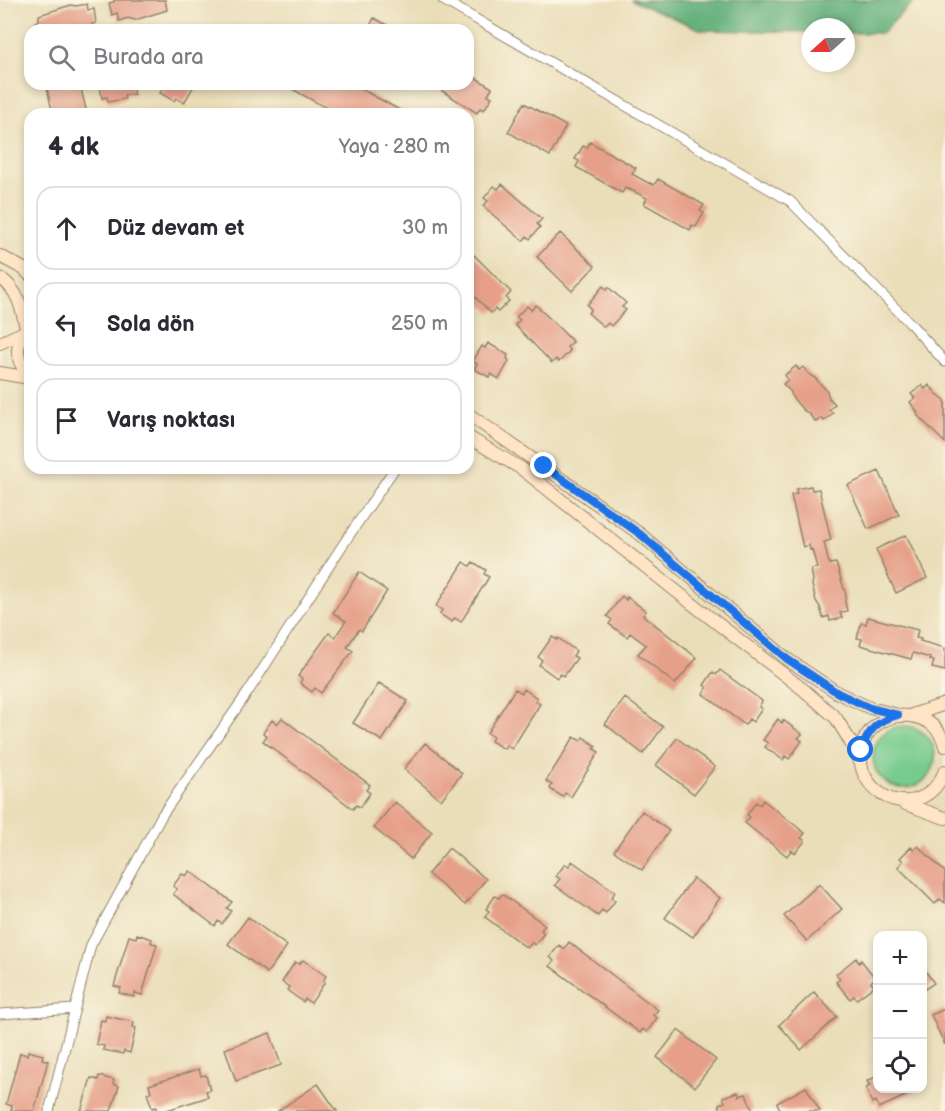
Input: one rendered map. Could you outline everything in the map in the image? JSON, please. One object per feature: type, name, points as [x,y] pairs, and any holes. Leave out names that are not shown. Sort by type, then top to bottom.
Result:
[{"type":"street","points":[[443,0],[790,201],[945,362]]},
{"type":"street","points":[[0,256],[24,269]]},
{"type":"street","points":[[0,278],[7,282],[17,295],[24,320]]},
{"type":"street","points":[[0,343],[24,330]]},
{"type":"street","points":[[24,332],[18,343],[18,354],[24,368]]},
{"type":"street","points":[[0,373],[24,376]]},
{"type":"street","points":[[474,418],[640,534],[787,659],[838,693],[870,708],[898,715],[912,715],[945,704]]},
{"type":"street","points":[[474,441],[522,469],[804,690],[836,718],[850,741],[865,777],[873,788],[885,797],[945,818]]},
{"type":"street","points":[[49,1111],[91,945],[162,815],[248,692],[391,474]]},
{"type":"street","points":[[861,764],[861,750],[874,726],[898,715]]},
{"type":"street","points":[[912,715],[935,728],[945,746]]},
{"type":"street","points":[[899,801],[914,800],[928,794],[939,784],[945,771]]},
{"type":"street","points":[[0,1014],[75,1009]]},
{"type":"green space","points":[[631,0],[915,0],[882,33],[855,33],[855,18],[801,18],[801,32],[702,30]]},
{"type":"green space","points":[[898,726],[910,726],[926,735],[933,745],[935,757],[933,769],[926,779],[910,788],[898,788],[887,783],[878,774],[873,763],[873,751],[878,740],[887,731]]},
{"type":"building","points":[[114,0],[165,0],[167,10],[135,20],[128,18],[119,21],[117,13],[112,15],[109,3]]},
{"type":"building","points":[[87,4],[88,10],[94,9],[96,23],[36,24],[35,22],[39,21],[39,15],[71,5]]},
{"type":"building","points":[[374,18],[385,24],[371,24]]},
{"type":"building","points":[[474,77],[492,88],[488,95],[492,97],[484,110],[480,108],[477,113],[474,108],[469,108],[441,90],[474,90]]},
{"type":"building","points":[[47,90],[81,90],[86,108],[52,108]]},
{"type":"building","points":[[101,90],[133,90],[134,94],[124,95],[125,99],[108,102],[107,97],[102,98]]},
{"type":"building","points":[[161,90],[192,90],[184,103],[176,98],[174,101],[160,93]]},
{"type":"building","points":[[294,90],[363,90],[396,108],[326,108]]},
{"type":"building","points":[[524,103],[566,126],[550,156],[508,132]]},
{"type":"building","points":[[590,142],[636,168],[632,174],[650,184],[654,185],[658,179],[704,205],[700,211],[704,213],[696,227],[692,225],[690,230],[644,204],[647,198],[625,188],[622,193],[576,167],[579,161],[575,159],[583,146],[587,148]]},
{"type":"building","points":[[502,184],[542,219],[537,224],[540,227],[530,239],[527,236],[523,241],[483,206],[488,201],[484,198],[494,186],[498,189]]},
{"type":"building","points":[[560,233],[595,266],[572,291],[537,257]]},
{"type":"building","points":[[474,255],[511,292],[506,298],[509,301],[498,312],[495,309],[491,313],[474,296]]},
{"type":"building","points":[[603,286],[607,290],[608,287],[626,303],[622,307],[626,310],[611,326],[608,323],[604,327],[588,313],[591,309],[587,305]]},
{"type":"building","points":[[536,305],[573,342],[567,347],[570,351],[559,362],[556,359],[552,363],[515,325],[520,320],[516,317],[527,306],[531,310]]},
{"type":"building","points":[[488,343],[508,355],[509,361],[499,379],[491,374],[489,377],[474,369],[477,364],[474,359],[482,346],[485,348]]},
{"type":"building","points":[[796,366],[799,370],[803,367],[815,378],[835,404],[829,410],[833,413],[824,421],[821,418],[816,422],[803,410],[783,384],[788,380],[785,375]]},
{"type":"building","points":[[922,385],[925,389],[929,385],[945,400],[945,443],[918,416],[910,402],[915,398],[911,394]]},
{"type":"building","points":[[879,471],[899,515],[868,529],[848,485]]},
{"type":"building","points":[[811,486],[812,490],[819,489],[831,540],[824,542],[828,560],[830,564],[836,563],[846,595],[847,611],[840,613],[842,618],[830,621],[829,616],[823,618],[816,601],[811,569],[817,568],[812,549],[810,550],[809,545],[803,547],[791,495],[797,494],[796,489]]},
{"type":"building","points":[[906,535],[927,578],[896,593],[876,549]]},
{"type":"building","points":[[464,562],[470,566],[473,562],[486,570],[484,574],[489,577],[461,622],[455,618],[452,622],[440,614],[442,610],[436,606]]},
{"type":"building","points":[[359,572],[387,591],[362,631],[359,629],[347,647],[353,651],[321,693],[315,688],[312,692],[300,683],[302,679],[298,676],[329,633],[335,637],[346,621],[333,613]]},
{"type":"building","points":[[622,596],[626,600],[627,597],[646,611],[643,615],[697,658],[675,684],[638,654],[646,645],[630,633],[627,637],[609,624],[612,620],[607,616]]},
{"type":"building","points":[[868,617],[918,630],[916,638],[921,639],[920,641],[945,648],[945,671],[932,668],[934,661],[929,660],[930,658],[913,653],[911,659],[860,645],[862,639],[857,638],[861,623],[866,624]]},
{"type":"building","points":[[552,637],[557,640],[558,638],[576,651],[573,656],[577,658],[564,676],[560,674],[557,678],[539,665],[542,660],[538,657]]},
{"type":"building","points":[[720,670],[762,701],[759,707],[762,709],[753,722],[749,719],[745,725],[703,694],[707,688],[704,685],[713,672],[716,675]]},
{"type":"building","points":[[379,683],[408,701],[382,741],[353,723]]},
{"type":"building","points":[[515,689],[522,693],[524,689],[537,698],[535,701],[540,704],[512,749],[506,745],[504,749],[491,741],[493,737],[487,733]]},
{"type":"building","points":[[625,698],[663,727],[643,754],[605,724]]},
{"type":"building","points":[[282,718],[370,785],[366,790],[370,793],[360,807],[356,805],[353,809],[263,741],[267,736],[263,733],[272,720],[277,724]]},
{"type":"building","points":[[778,719],[782,723],[783,720],[802,734],[798,738],[802,741],[789,759],[785,756],[783,760],[765,747],[768,743],[763,740]]},
{"type":"building","points":[[574,737],[581,741],[583,737],[596,746],[594,749],[599,752],[571,797],[565,793],[563,797],[550,789],[552,785],[546,781]]},
{"type":"building","points":[[677,738],[715,767],[694,794],[656,765]]},
{"type":"building","points":[[425,743],[462,773],[441,800],[404,769]]},
{"type":"building","points":[[763,800],[805,833],[801,838],[805,841],[795,853],[791,850],[787,856],[745,823],[750,817],[747,815],[756,802],[760,805]]},
{"type":"building","points":[[395,802],[432,832],[411,859],[374,828]]},
{"type":"building","points":[[642,811],[669,831],[642,870],[614,851]]},
{"type":"building","points":[[918,846],[945,872],[945,903],[940,899],[935,904],[898,867],[903,861],[900,858],[911,847],[914,850]]},
{"type":"building","points":[[449,848],[486,879],[465,905],[428,874]]},
{"type":"building","points":[[572,861],[615,892],[611,898],[615,901],[606,913],[602,910],[598,916],[555,885],[560,879],[556,876],[565,864],[569,866]]},
{"type":"building","points":[[190,871],[232,902],[227,908],[231,911],[222,924],[218,921],[215,926],[173,894],[177,889],[173,886],[182,874],[186,876]]},
{"type":"building","points":[[693,878],[720,898],[693,937],[665,918]]},
{"type":"building","points":[[819,884],[842,909],[807,941],[784,916]]},
{"type":"building","points":[[502,894],[545,925],[541,930],[544,933],[535,945],[532,943],[527,948],[485,917],[489,911],[486,909],[495,896],[499,898]]},
{"type":"building","points":[[248,917],[287,946],[267,973],[228,944]]},
{"type":"building","points":[[137,934],[152,939],[151,943],[157,944],[142,995],[135,993],[134,997],[119,993],[121,988],[114,986],[129,936],[136,938]]},
{"type":"building","points":[[569,942],[658,1010],[653,1015],[657,1018],[647,1032],[643,1029],[640,1033],[550,966],[554,961],[550,957],[559,945],[564,949]]},
{"type":"building","points":[[856,958],[859,963],[861,960],[873,975],[871,982],[873,987],[857,999],[854,996],[850,999],[836,982],[840,979],[836,974]]},
{"type":"building","points":[[303,960],[326,976],[323,981],[325,982],[311,1003],[305,999],[303,1002],[287,990],[289,987],[282,982],[295,962],[299,964]]},
{"type":"building","points":[[927,973],[934,983],[927,988]]},
{"type":"building","points":[[814,992],[837,1017],[801,1050],[779,1025]]},
{"type":"building","points":[[945,1009],[945,1045],[931,1015]]},
{"type":"building","points":[[106,1016],[134,1022],[133,1027],[136,1028],[130,1053],[103,1050],[104,1046],[96,1044],[101,1020],[105,1021]]},
{"type":"building","points":[[678,1030],[716,1060],[695,1087],[657,1057]]},
{"type":"building","points":[[270,1033],[281,1065],[236,1081],[225,1049]]},
{"type":"building","points":[[28,1051],[43,1055],[42,1059],[48,1061],[34,1111],[11,1111],[12,1106],[6,1104],[20,1053],[27,1055]]},
{"type":"building","points":[[199,1069],[201,1076],[206,1075],[210,1090],[206,1091],[208,1097],[164,1111],[157,1111],[156,1107],[152,1108],[147,1093],[151,1092],[149,1085]]},
{"type":"building","points":[[99,1076],[114,1080],[113,1084],[119,1086],[111,1111],[81,1111],[91,1078],[98,1080]]},
{"type":"building","points":[[873,1078],[873,1093],[912,1093],[879,1108],[876,1101],[872,1103],[866,1088],[870,1086],[867,1081]]},
{"type":"building","points":[[318,1084],[337,1111],[278,1111]]},
{"type":"building","points":[[806,1087],[820,1111],[781,1111],[777,1103]]},
{"type":"building","points":[[738,1092],[739,1096],[746,1094],[753,1111],[721,1111],[719,1104],[725,1102],[723,1097]]},
{"type":"route","points":[[544,466],[640,534],[787,659],[838,693],[870,708],[898,715],[874,726],[861,750]]}]
